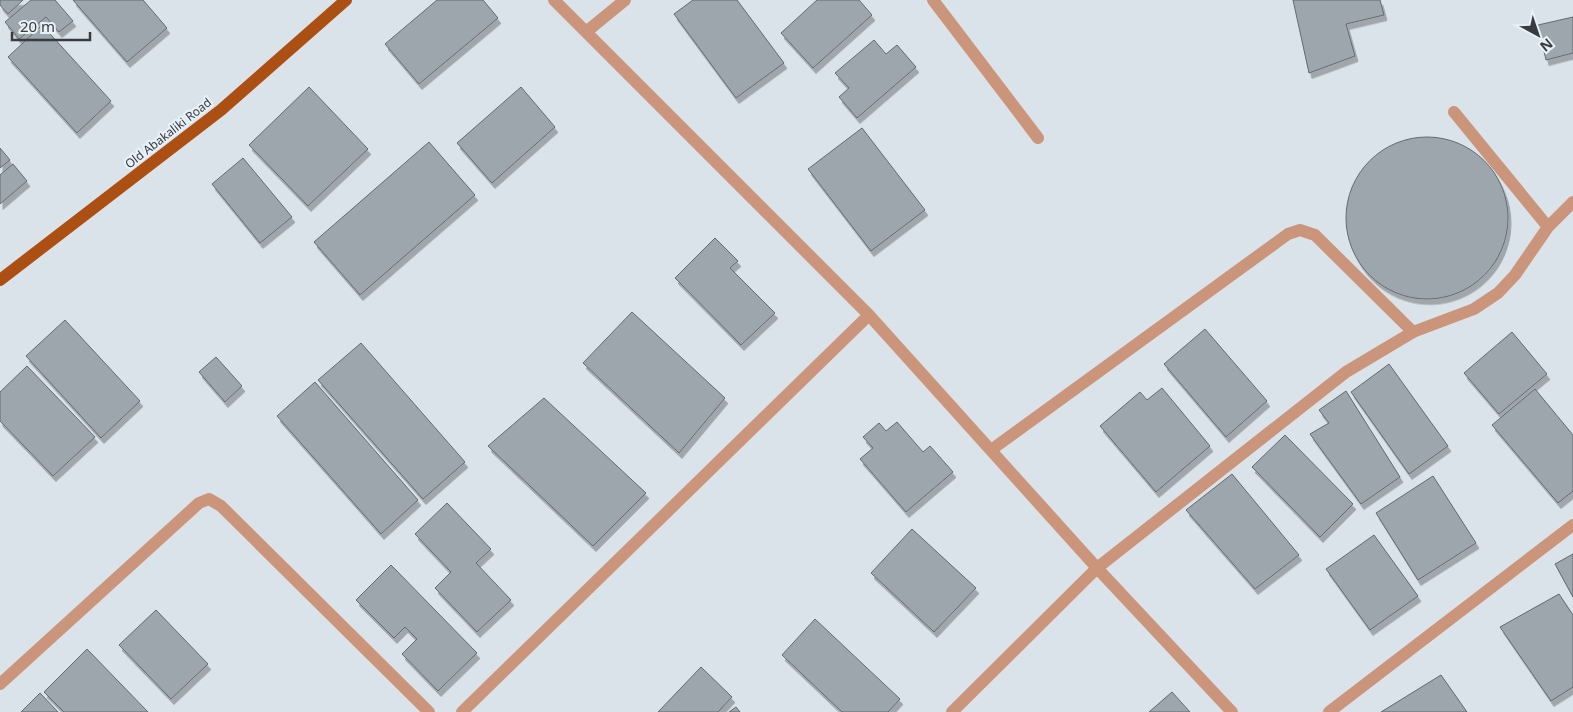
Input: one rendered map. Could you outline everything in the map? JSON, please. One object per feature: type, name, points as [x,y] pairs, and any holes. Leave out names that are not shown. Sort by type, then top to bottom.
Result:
[{"type":"main road","name":"Old Abakaliki Road","points":[[0,280],[220,110],[346,0]]},
{"type":"street","points":[[554,0],[869,315],[1097,568],[1232,712]]},
{"type":"street","points":[[586,32],[625,0]]},
{"type":"street","points":[[933,0],[1038,138]]},
{"type":"street","points":[[1454,112],[1548,227]]},
{"type":"street","points":[[952,712],[1097,568],[1346,372],[1413,332],[1474,309],[1498,294],[1515,275],[1548,227],[1573,202]]},
{"type":"street","points":[[991,450],[1288,234],[1300,230],[1315,235],[1413,332]]},
{"type":"street","points":[[462,712],[869,315]]},
{"type":"street","points":[[0,684],[199,503],[209,499],[221,506],[429,712]]},
{"type":"street","points":[[1329,712],[1573,525]]},
{"type":"building","points":[[0,0],[23,0],[8,14],[0,5]]},
{"type":"building","points":[[31,0],[55,0],[73,21],[59,32],[46,17],[19,39],[5,22]]},
{"type":"building","points":[[73,0],[143,0],[167,28],[127,62]]},
{"type":"building","points":[[437,0],[483,0],[498,18],[419,84],[385,44]]},
{"type":"building","points":[[693,0],[737,0],[784,63],[736,98],[674,14]]},
{"type":"building","points":[[817,0],[859,0],[872,15],[813,68],[781,33]]},
{"type":"building","points":[[1293,0],[1380,0],[1384,15],[1346,24],[1355,56],[1309,73]]},
{"type":"building","points":[[1573,17],[1573,53],[1546,60],[1538,25]]},
{"type":"building","points":[[42,25],[111,101],[77,133],[8,57]]},
{"type":"building","points":[[874,40],[886,54],[897,45],[916,67],[857,118],[839,97],[849,88],[835,73]]},
{"type":"building","points":[[309,87],[368,149],[308,206],[249,145]]},
{"type":"building","points":[[521,87],[555,127],[492,183],[457,143]]},
{"type":"building","points":[[862,128],[925,210],[871,251],[808,169]]},
{"type":"building","points":[[1435,137],[1451,140],[1465,146],[1479,155],[1490,166],[1505,194],[1508,218],[1507,234],[1499,256],[1490,270],[1479,281],[1451,296],[1419,299],[1403,296],[1389,290],[1375,281],[1364,270],[1349,242],[1346,210],[1349,194],[1355,180],[1364,166],[1375,155],[1403,140]]},
{"type":"building","points":[[429,142],[475,195],[360,295],[314,242]]},
{"type":"building","points":[[0,148],[10,160],[0,168]]},
{"type":"building","points":[[243,158],[292,217],[260,243],[212,184]]},
{"type":"building","points":[[13,164],[27,181],[0,204],[0,175]]},
{"type":"building","points":[[715,238],[738,261],[730,268],[775,313],[741,345],[675,278]]},
{"type":"building","points":[[632,312],[725,398],[679,453],[583,363]]},
{"type":"building","points":[[65,320],[140,401],[101,438],[26,356]]},
{"type":"building","points":[[1205,329],[1267,401],[1226,437],[1164,364]]},
{"type":"building","points":[[1512,332],[1547,374],[1499,414],[1464,373]]},
{"type":"building","points":[[361,343],[465,462],[423,499],[318,380]]},
{"type":"building","points":[[216,357],[242,386],[225,402],[199,372]]},
{"type":"building","points":[[1389,364],[1448,446],[1409,474],[1351,392]]},
{"type":"building","points":[[27,366],[95,437],[53,476],[0,421],[0,392]]},
{"type":"building","points":[[315,382],[418,500],[381,534],[277,416]]},
{"type":"building","points":[[1162,388],[1210,446],[1156,492],[1100,426],[1140,392],[1147,400]]},
{"type":"building","points":[[1535,389],[1573,435],[1573,491],[1558,503],[1492,425]]},
{"type":"building","points":[[1346,391],[1400,477],[1361,504],[1310,434],[1329,423],[1319,410]]},
{"type":"building","points":[[544,398],[646,493],[593,546],[488,446]]},
{"type":"building","points":[[897,422],[923,452],[930,446],[953,472],[906,512],[860,459],[873,448],[863,437],[879,423],[886,431]]},
{"type":"building","points":[[1285,435],[1353,504],[1320,537],[1252,467]]},
{"type":"building","points":[[1232,474],[1299,555],[1255,589],[1186,510]]},
{"type":"building","points":[[1433,476],[1476,543],[1418,580],[1376,513]]},
{"type":"building","points":[[447,503],[491,549],[476,563],[511,600],[477,632],[435,588],[451,572],[415,534]]},
{"type":"building","points":[[912,529],[976,588],[934,632],[871,573]]},
{"type":"building","points":[[1374,535],[1418,596],[1370,630],[1326,569]]},
{"type":"building","points":[[1573,554],[1573,597],[1555,564]]},
{"type":"building","points":[[391,565],[477,653],[438,691],[402,654],[417,639],[405,627],[394,638],[356,600]]},
{"type":"building","points":[[1559,594],[1573,615],[1573,687],[1551,701],[1500,627]]},
{"type":"building","points":[[156,610],[208,664],[171,699],[119,645]]},
{"type":"building","points":[[815,619],[900,699],[888,712],[842,712],[782,655]]},
{"type":"building","points":[[87,649],[148,712],[64,712],[44,692]]},
{"type":"building","points":[[701,667],[732,697],[718,712],[658,712]]},
{"type":"building","points":[[1441,675],[1467,712],[1381,712]]},
{"type":"building","points":[[1172,692],[1190,712],[1149,712]]},
{"type":"building","points":[[40,693],[58,712],[21,712]]},
{"type":"building","points":[[736,707],[740,712],[729,712]]}]
